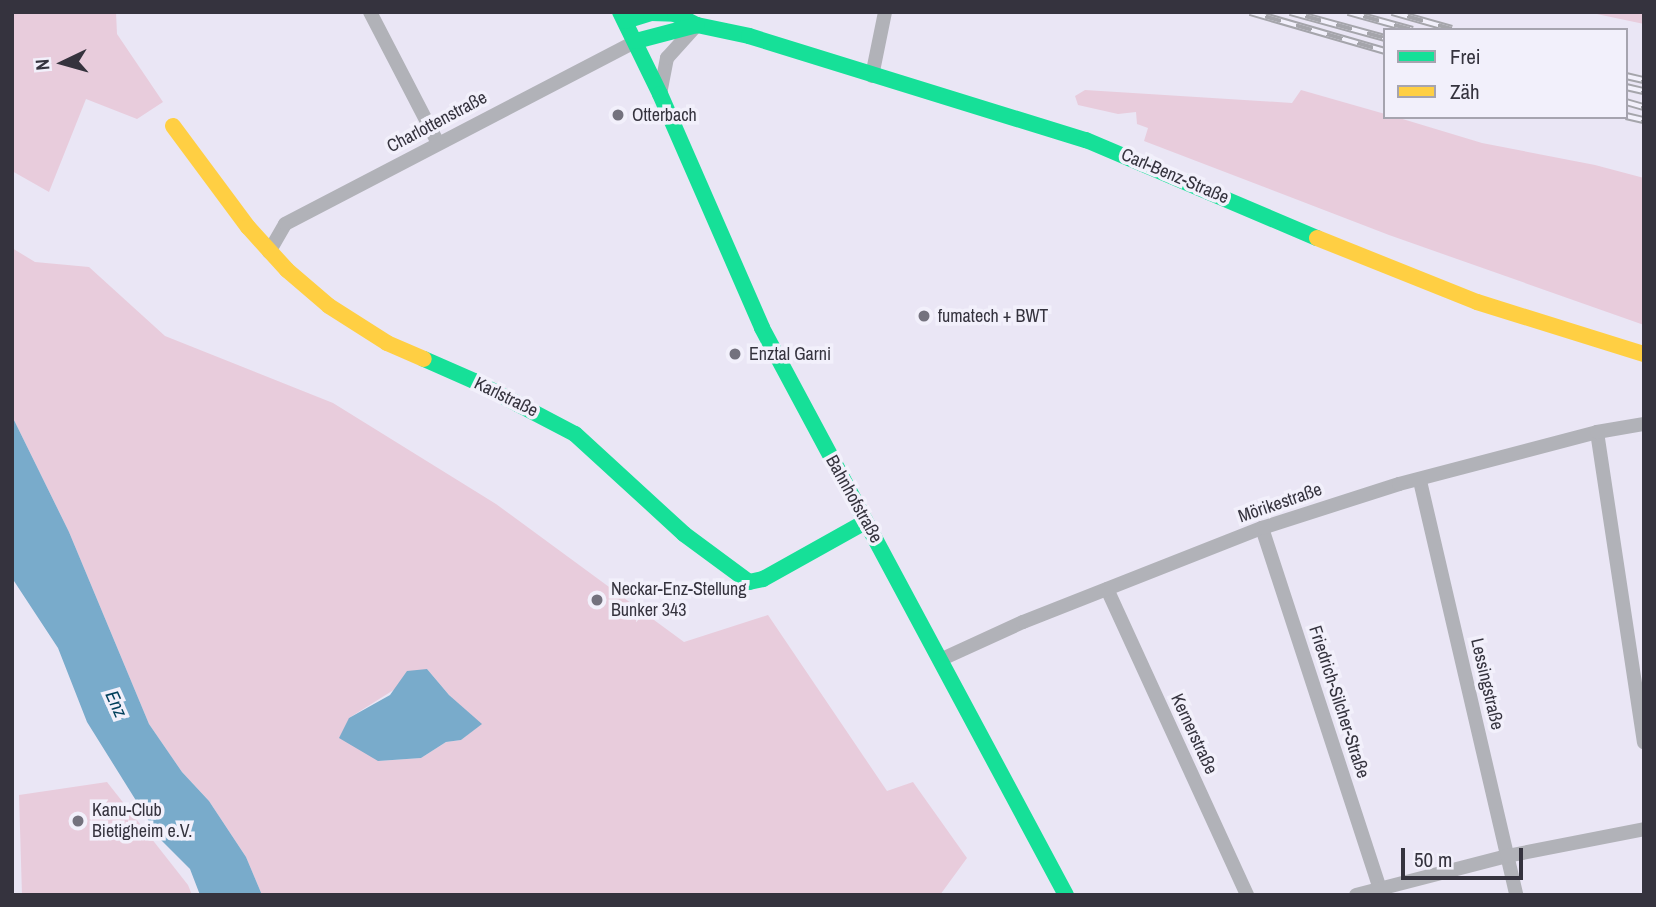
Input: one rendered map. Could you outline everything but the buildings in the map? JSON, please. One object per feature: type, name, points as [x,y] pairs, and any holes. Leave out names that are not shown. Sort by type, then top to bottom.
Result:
[{"type":"street","points":[[370,12],[438,143]]},
{"type":"street","points":[[872,76],[885,12]]},
{"type":"street","name":"Carl-Benz-Straße","points":[[622,17],[675,13],[697,25],[749,36],[1114,150],[1391,270],[1562,330],[1644,354]]},
{"type":"street","name":"Bahnhofstraße","points":[[622,17],[660,94],[698,187],[762,327],[1066,895]]},
{"type":"street","points":[[660,94],[667,58],[697,25]]},
{"type":"street","name":"Carl-Benz-Straße","points":[[636,41],[697,25]]},
{"type":"street","name":"Charlottenstraße","points":[[270,252],[285,224],[636,41]]},
{"type":"street","name":"Karlstraße","points":[[173,126],[270,252],[306,287],[361,328],[553,420],[575,434],[597,451],[684,534],[749,582],[763,579],[865,522]]},
{"type":"street","name":"Mörikestraße","points":[[942,659],[1023,622],[1262,528],[1359,496],[1597,432],[1644,424]]},
{"type":"street","points":[[1597,432],[1644,742]]},
{"type":"street","name":"Lessingstraße","points":[[1420,481],[1516,895]]},
{"type":"street","name":"Friedrich-Silcher-Straße","points":[[1262,528],[1380,888]]},
{"type":"street","name":"Kernerstraße","points":[[1107,589],[1247,895]]},
{"type":"street","points":[[1356,895],[1507,856],[1644,829]]},
{"type":"shaded area","points":[[12,12],[116,12],[117,34],[163,102],[137,119],[86,99],[49,192],[12,171]]},
{"type":"shaded area","points":[[1588,12],[1644,12],[1644,24],[1606,16]]},
{"type":"shaded area","points":[[1085,90],[1292,103],[1301,90],[1383,113],[1383,119],[1403,119],[1482,143],[1595,165],[1644,178],[1644,325],[1389,235],[1144,141],[1148,128],[1137,124],[1136,112],[1118,114],[1078,105],[1075,96]]},
{"type":"shaded area","points":[[12,248],[35,262],[89,267],[165,336],[333,403],[496,504],[684,642],[768,615],[887,791],[913,782],[967,858],[940,895],[262,895],[246,857],[209,801],[182,772],[149,724],[69,532],[12,416]],"holes":[[[427,669],[449,695],[481,724],[461,740],[446,742],[421,758],[378,761],[349,718]]]},
{"type":"shaded area","name":"Kanu-Club Bietigheim e.V.","points":[[107,782],[188,885],[192,895],[22,895],[19,795]]},
{"type":"water","name":"Enz","points":[[12,416],[69,532],[149,724],[182,772],[209,801],[246,857],[262,895],[200,895],[190,869],[160,839],[87,722],[58,648],[12,578]]},
{"type":"water","points":[[427,669],[449,695],[482,724],[461,740],[446,742],[421,758],[378,761],[339,738],[349,718],[390,695],[407,671]]},
{"type":"railway","points":[[1250,12],[1383,50]]},
{"type":"railway","points":[[1290,12],[1383,37]]},
{"type":"railway","points":[[1348,12],[1406,28]]},
{"type":"railway","points":[[1392,12],[1448,28]]},
{"type":"railway","points":[[1628,76],[1644,80]]},
{"type":"railway","points":[[1628,87],[1644,91]]},
{"type":"railway","points":[[1628,103],[1644,107]]},
{"type":"railway","points":[[1628,116],[1644,120]]},
{"type":"traffic: fast","points":[[620,12],[660,94],[762,328],[1066,895]]},
{"type":"traffic: fast","points":[[625,21],[651,13],[675,14],[697,25],[749,36],[1086,140],[1317,238]]},
{"type":"traffic: fast","points":[[636,41],[697,25]]},
{"type":"traffic: fast","points":[[424,359],[474,381],[575,434],[684,534],[749,582],[763,579],[865,522]]},
{"type":"traffic: slow","points":[[173,126],[248,227],[287,270],[329,306],[387,343],[424,359]]},
{"type":"traffic: slow","points":[[1317,238],[1477,302],[1644,354]]},
{"type":"place","name":"Otterbach","points":[[618,115]]},
{"type":"place","name":"fumatech + BWT","points":[[924,316]]},
{"type":"place","name":"Enztal Garni","points":[[735,354]]},
{"type":"place","name":"Neckar-Enz-Stellung Bunker 343","points":[[597,600]]},
{"type":"place","name":"Kanu-Club Bietigheim e.V.","points":[[78,821]]}]
